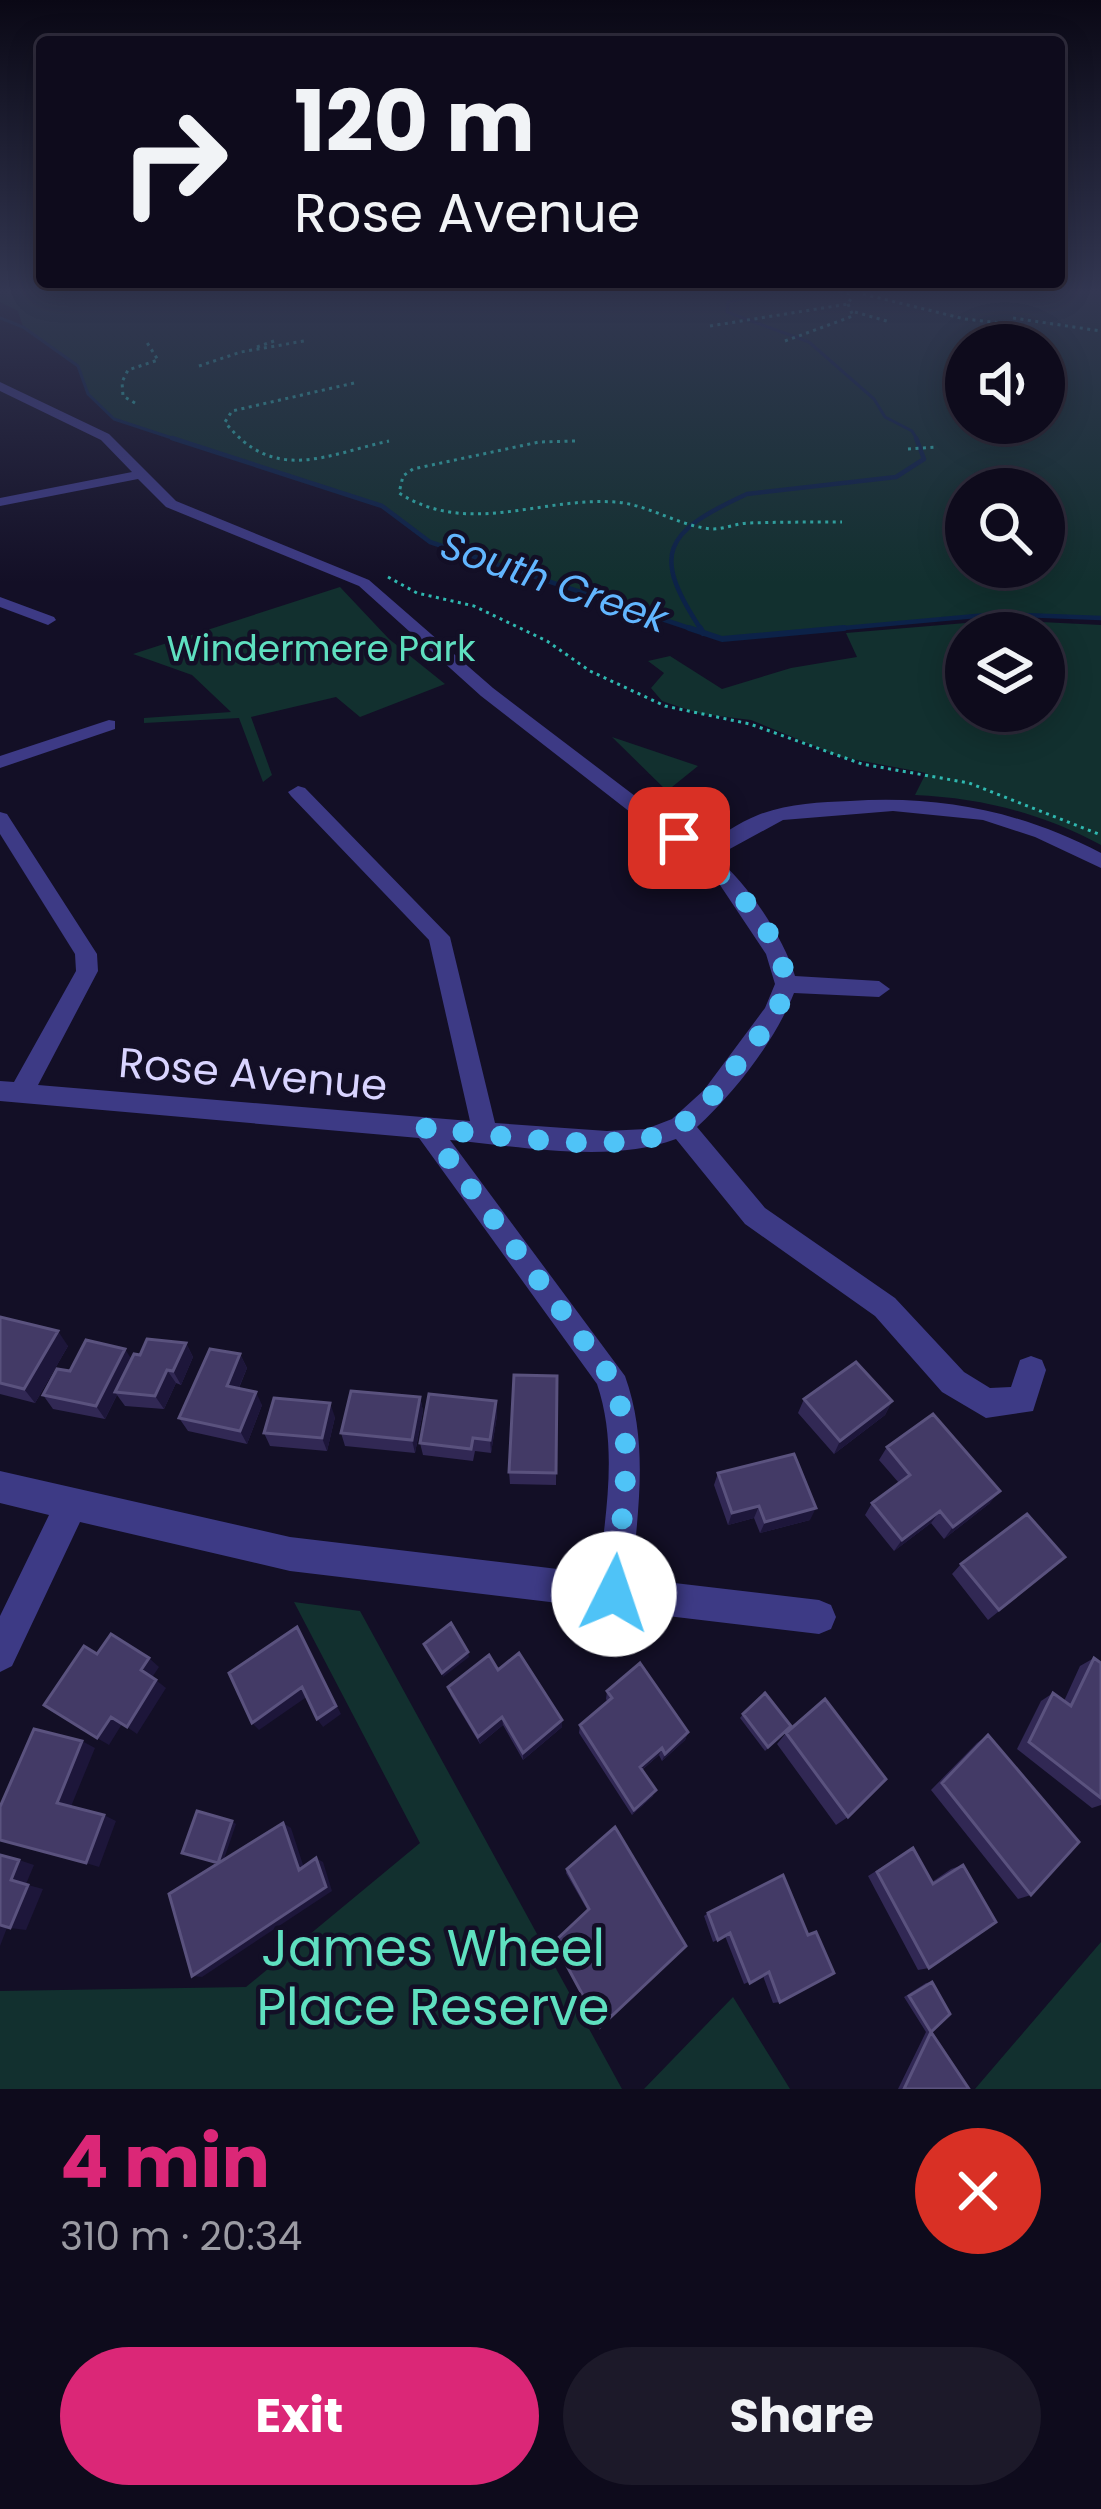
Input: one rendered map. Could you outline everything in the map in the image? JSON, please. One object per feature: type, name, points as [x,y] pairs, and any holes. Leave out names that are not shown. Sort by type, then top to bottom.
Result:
[{"type":"street","points":[[3,387],[105,437],[181,509],[364,583],[488,692],[701,857],[751,909],[777,953],[786,983],[775,1011],[713,1097],[681,1126],[755,1216],[885,1306],[953,1382],[986,1403],[1022,1401],[1031,1370]]},
{"type":"street","points":[[0,502],[141,474]]},
{"type":"street","points":[[0,602],[47,620]]},
{"type":"street","points":[[0,762],[109,724]]},
{"type":"street","points":[[298,792],[439,937],[485,1133]]},
{"type":"street","points":[[701,857],[766,820],[816,808],[940,803],[1046,830],[1101,861]]},
{"type":"street","points":[[0,818],[86,954],[87,971],[10,1092]]},
{"type":"street","points":[[786,983],[879,989]]},
{"type":"street","name":"Rose Avenue","points":[[10,1092],[607,1142],[647,1139],[681,1126]]},
{"type":"street","points":[[426,1128],[610,1376],[623,1405],[614,1594]]},
{"type":"street","points":[[0,1487],[290,1554],[819,1617]]},
{"type":"street","points":[[0,1654],[72,1503]]},
{"type":"path","points":[[122,387],[123,396],[135,403]]},
{"type":"path","points":[[334,387],[232,411],[225,422],[242,440],[289,459],[331,459],[388,441]]},
{"type":"path","points":[[575,441],[539,442],[413,469],[403,476],[399,494],[424,509],[464,516],[501,516],[542,504],[618,502],[714,529],[759,522],[842,522]]},
{"type":"path","points":[[908,449],[936,447]]},
{"type":"path","points":[[376,570],[417,593],[492,615],[548,641],[590,671],[664,706],[750,724],[862,764],[969,783],[1101,835]]},
{"type":"green space","points":[[86,387],[945,387],[945,444],[1065,444],[1065,387],[1101,387],[1101,618],[1065,617],[1065,612],[945,612],[945,619],[722,639],[430,542],[381,506],[114,419]]},
{"type":"green space","name":"Windermere Park","points":[[340,587],[389,639],[445,684],[360,717],[336,697],[251,717],[272,775],[263,782],[239,718],[144,723],[144,718],[231,712],[192,675],[133,654]]},
{"type":"green space","points":[[1065,623],[1101,625],[1101,845],[1011,809],[915,795],[926,773],[841,757],[751,720],[701,714],[662,701],[651,688],[664,673],[648,661],[670,656],[722,689],[791,668],[857,657],[846,633],[945,625],[945,732],[1065,732]]},
{"type":"green space","points":[[612,737],[698,766],[667,791]]},
{"type":"green space","name":"James Wheel Place Reserve","points":[[294,1602],[360,1611],[622,2089],[0,2089],[0,1991],[246,1987],[420,1843]]},
{"type":"green space","points":[[1101,1942],[1101,2089],[975,2089]]},
{"type":"green space","name":"James Wheel Place Reserve","points":[[733,1997],[790,2089],[644,2089]]},
{"type":"building","points":[[0,1317],[58,1331],[24,1389],[0,1383]]},
{"type":"building","points":[[147,1339],[186,1343],[155,1396],[115,1392],[134,1354],[140,1355]]},
{"type":"building","points":[[86,1340],[125,1349],[96,1406],[43,1395],[57,1369],[70,1371]]},
{"type":"building","points":[[210,1349],[240,1354],[227,1386],[256,1392],[240,1431],[179,1418]]},
{"type":"building","points":[[856,1362],[892,1401],[840,1441],[804,1399]]},
{"type":"building","points":[[514,1375],[557,1376],[556,1473],[509,1472]]},
{"type":"building","points":[[351,1391],[420,1397],[412,1440],[341,1433]]},
{"type":"building","points":[[429,1394],[496,1401],[490,1440],[473,1438],[471,1449],[420,1443]]},
{"type":"building","points":[[274,1398],[330,1403],[322,1438],[264,1433]]},
{"type":"building","points":[[933,1414],[1000,1491],[953,1527],[940,1511],[902,1540],[872,1503],[910,1475],[887,1447]]},
{"type":"building","points":[[794,1454],[816,1508],[765,1522],[759,1506],[732,1513],[718,1473]]},
{"type":"building","points":[[1027,1514],[1065,1557],[999,1610],[961,1564]]},
{"type":"building","points":[[451,1623],[468,1652],[442,1673],[424,1644]]},
{"type":"building","points":[[297,1627],[336,1706],[317,1719],[302,1687],[252,1723],[229,1673]]},
{"type":"building","points":[[111,1634],[149,1658],[141,1670],[156,1680],[127,1727],[111,1717],[97,1738],[44,1705],[84,1646],[97,1654]]},
{"type":"building","points":[[519,1653],[562,1720],[523,1753],[502,1717],[478,1737],[448,1687],[489,1655],[498,1670]]},
{"type":"building","points":[[1094,1658],[1101,1663],[1101,1798],[1029,1742],[1053,1693],[1071,1706]]},
{"type":"building","points":[[640,1663],[688,1732],[665,1754],[662,1748],[640,1767],[656,1790],[634,1810],[580,1725],[612,1698],[607,1691]]},
{"type":"building","points":[[765,1693],[791,1726],[768,1747],[743,1714]]},
{"type":"building","points":[[825,1699],[886,1779],[848,1817],[786,1733]]},
{"type":"building","points":[[34,1729],[82,1741],[57,1803],[104,1815],[86,1863],[0,1840],[0,1807]]},
{"type":"building","points":[[988,1735],[1079,1842],[1031,1895],[942,1783]]},
{"type":"building","points":[[197,1811],[232,1821],[218,1863],[182,1853]]},
{"type":"building","points":[[283,1823],[299,1870],[316,1858],[326,1887],[192,1976],[169,1894]]},
{"type":"building","points":[[615,1827],[686,1946],[600,2027],[554,1942],[589,1909],[567,1869]]},
{"type":"building","points":[[913,1848],[933,1884],[963,1865],[996,1922],[929,1968],[877,1872]]},
{"type":"building","points":[[0,1855],[19,1860],[11,1880],[28,1885],[10,1928],[0,1925]]},
{"type":"building","points":[[783,1875],[808,1935],[816,1932],[834,1973],[780,2002],[769,1972],[750,1983],[730,1933],[718,1940],[708,1913]]},
{"type":"building","points":[[932,1982],[950,2014],[931,2032],[909,1996]]},
{"type":"building","points":[[931,2032],[969,2089],[904,2089]]},
{"type":"waterway","name":"South Creek","points":[[86,387],[114,419],[181,441]]},
{"type":"waterway","points":[[861,387],[885,417],[912,431],[918,441]]},
{"type":"waterway","name":"South Creek","points":[[172,438],[382,506],[430,542],[698,631]]},
{"type":"waterway","points":[[702,631],[686,605],[671,564],[682,534],[747,494],[896,477],[924,459],[916,438]]},
{"type":"waterway","name":"South Creek","points":[[844,628],[998,614],[1101,618]]},
{"type":"waterway","name":"South Creek","points":[[689,628],[698,631]]},
{"type":"waterway","name":"South Creek","points":[[700,628],[703,633]]},
{"type":"waterway","name":"South Creek","points":[[703,633],[722,639],[844,628]]},
{"type":"waterway","name":"South Creek","points":[[811,631],[844,628]]},
{"type":"waterway","name":"South Creek","points":[[698,631],[703,633]]},
{"type":"route","points":[[614,1594],[623,1405],[610,1376],[426,1128],[607,1142],[647,1139],[681,1126],[713,1097],[775,1011],[786,983],[777,953],[751,909],[723,874],[679,838]]}]
